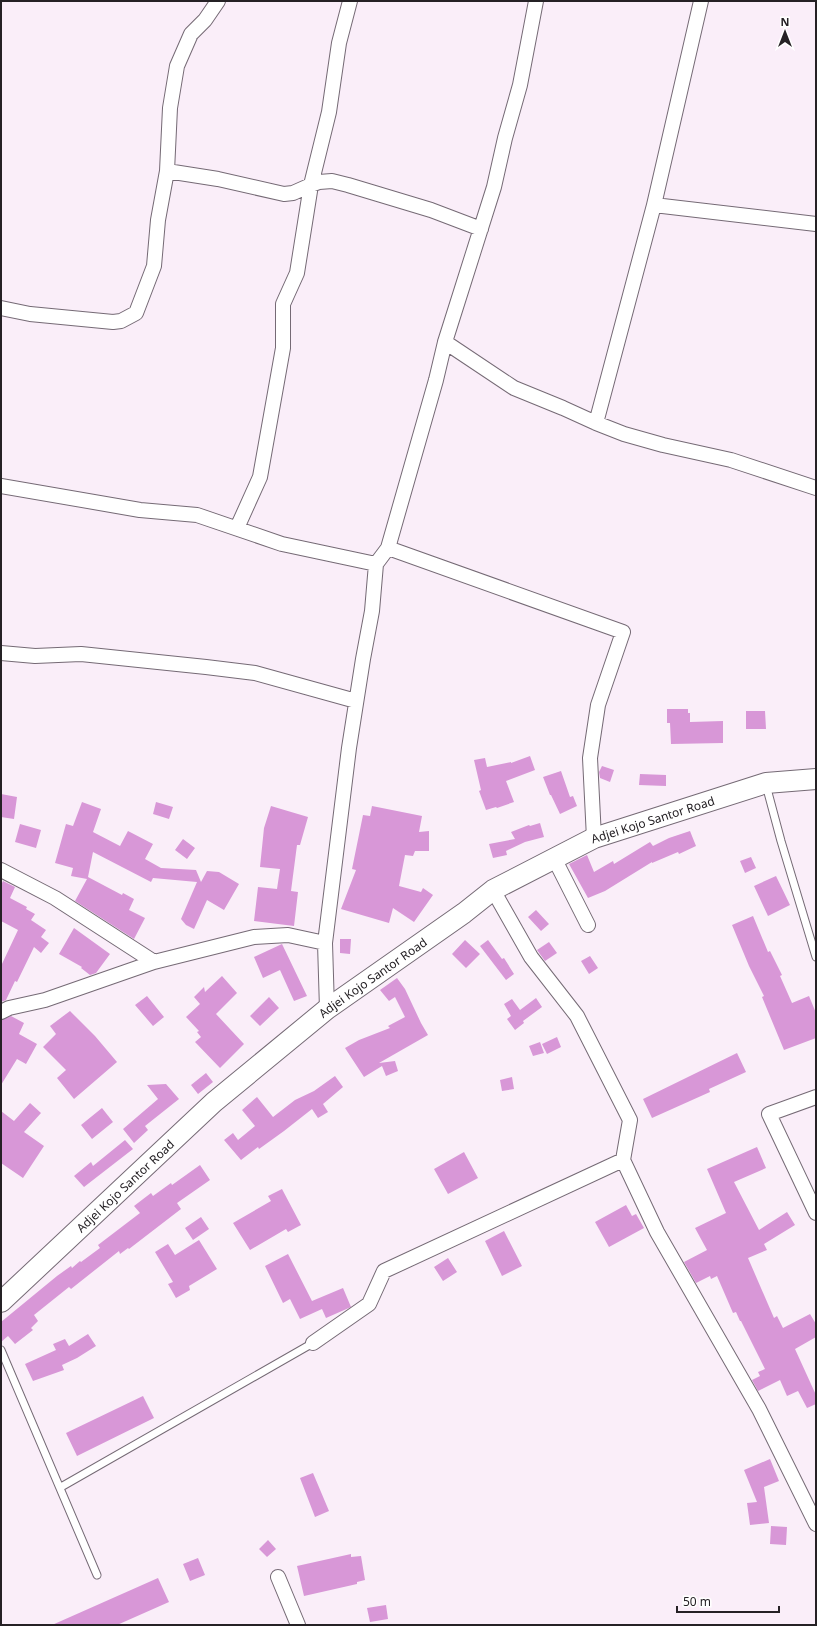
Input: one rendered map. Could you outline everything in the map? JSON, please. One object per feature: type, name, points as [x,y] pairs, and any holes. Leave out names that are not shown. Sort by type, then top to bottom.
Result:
[{"type":"street","points":[[1,308],[30,314],[113,322],[121,321],[136,313],[154,266],[158,220],[167,171],[170,108],[177,66],[191,34],[205,20],[218,1]]},
{"type":"street","points":[[237,528],[260,477],[283,348],[283,304],[297,273],[311,185],[329,112],[339,43],[350,1]]},
{"type":"street","points":[[327,1009],[325,943],[356,700],[372,611],[376,564],[388,548],[436,380],[445,342],[494,187],[504,138],[520,85],[536,1]]},
{"type":"street","points":[[596,423],[654,205],[701,1]]},
{"type":"street","points":[[167,171],[218,179],[284,194],[292,193],[319,182],[332,181],[431,210],[481,229]]},
{"type":"street","points":[[654,205],[816,224]]},
{"type":"street","points":[[445,342],[514,388],[596,423],[624,434],[663,446],[731,460],[816,488]]},
{"type":"street","points":[[1,486],[140,510],[197,515],[282,544],[376,564]]},
{"type":"street","points":[[388,548],[623,632],[598,705],[590,758],[594,838]]},
{"type":"street","points":[[1,653],[35,656],[80,654],[241,671],[303,685],[356,700]]},
{"type":"street","name":"Adjei Kojo Santor Road","points":[[1,1302],[214,1102],[327,1009],[464,913],[493,890],[594,838],[766,783],[816,779]]},
{"type":"street","points":[[554,858],[588,925]]},
{"type":"street","points":[[1,870],[55,898],[154,962]]},
{"type":"street","points":[[493,890],[531,957],[577,1016],[630,1120],[623,1160],[657,1232],[759,1408],[816,1524]]},
{"type":"street","points":[[1,1012],[9,1008],[45,1000],[154,962],[254,937],[288,935],[325,943]]},
{"type":"street","points":[[816,1097],[769,1114],[816,1213]]},
{"type":"street","points":[[313,1343],[369,1304],[384,1271],[623,1160]]},
{"type":"street","points":[[278,1577],[298,1625]]},
{"type":"lane","points":[[766,783],[781,841],[816,956]]},
{"type":"lane","points":[[61,1487],[313,1343]]},
{"type":"lane","points":[[1,1350],[61,1487],[97,1575]]},
{"type":"building","points":[[667,709],[688,709],[688,713],[690,713],[690,722],[723,721],[723,743],[671,744],[670,723],[667,723]]},
{"type":"building","points":[[746,711],[765,711],[766,729],[746,729]]},
{"type":"building","points":[[530,756],[535,770],[506,781],[514,802],[486,810],[479,791],[481,790],[474,760],[485,758],[487,767],[511,763]]},
{"type":"building","points":[[602,766],[614,770],[610,782],[600,778],[599,772]]},
{"type":"building","points":[[561,771],[570,797],[573,796],[577,806],[560,814],[543,777]]},
{"type":"building","points":[[640,774],[666,775],[666,786],[639,785]]},
{"type":"building","points":[[1,794],[17,797],[14,819],[1,817]]},
{"type":"building","points":[[82,802],[101,809],[93,832],[120,846],[128,831],[153,844],[145,859],[161,868],[196,870],[201,882],[207,871],[219,872],[239,884],[224,910],[207,900],[194,929],[186,925],[181,919],[197,882],[153,878],[151,882],[93,852],[88,877],[122,895],[123,893],[134,899],[129,910],[145,918],[134,939],[75,901],[87,879],[71,876],[73,868],[55,863],[66,824],[73,826]]},
{"type":"building","points":[[156,802],[173,807],[169,819],[153,814]]},
{"type":"building","points":[[271,806],[308,817],[300,845],[297,845],[291,891],[298,892],[294,926],[254,921],[258,887],[277,889],[280,869],[260,867],[264,828]]},
{"type":"building","points":[[372,806],[422,816],[419,832],[429,831],[429,851],[415,851],[413,856],[405,855],[399,886],[421,892],[423,888],[433,895],[414,922],[393,908],[389,923],[341,909],[356,870],[352,869],[363,815],[370,816]]},
{"type":"building","points":[[540,823],[544,837],[525,842],[506,851],[507,855],[493,858],[489,844],[515,839],[511,832],[529,825]]},
{"type":"building","points":[[20,824],[41,830],[36,848],[15,842]]},
{"type":"building","points":[[690,831],[696,846],[679,854],[678,852],[652,862],[605,891],[588,898],[569,864],[587,855],[594,872],[613,861],[614,864],[650,842],[653,846],[669,838]]},
{"type":"building","points":[[183,839],[195,848],[187,859],[175,850]]},
{"type":"building","points":[[751,857],[756,868],[745,873],[740,861]]},
{"type":"building","points":[[776,876],[790,905],[768,916],[754,886]]},
{"type":"building","points":[[3,881],[15,887],[10,898],[27,907],[26,909],[35,914],[31,920],[46,930],[41,937],[49,943],[41,953],[34,947],[17,982],[15,981],[6,1000],[1,1002],[1,966],[18,930],[1,921],[1,885]]},
{"type":"building","points":[[536,910],[549,924],[541,931],[528,917]]},
{"type":"building","points":[[753,916],[768,952],[770,951],[782,975],[780,976],[792,1003],[809,996],[816,1013],[816,1038],[784,1050],[762,997],[764,996],[749,966],[732,925]]},
{"type":"building","points":[[74,928],[110,954],[96,973],[90,975],[81,968],[82,967],[59,954]]},
{"type":"building","points":[[340,939],[351,939],[350,954],[340,953]]},
{"type":"building","points":[[465,940],[480,954],[466,968],[452,954]]},
{"type":"building","points":[[488,940],[502,959],[504,958],[514,974],[506,980],[480,946]]},
{"type":"building","points":[[549,942],[557,953],[545,961],[537,950]]},
{"type":"building","points":[[282,944],[307,996],[294,1001],[280,970],[263,978],[254,957]]},
{"type":"building","points":[[590,956],[598,968],[589,974],[581,961]]},
{"type":"building","points":[[222,976],[237,993],[216,1014],[244,1044],[220,1068],[195,1042],[201,1037],[197,1032],[199,1031],[186,1017],[200,1004],[194,997],[204,987],[205,992]]},
{"type":"building","points":[[397,978],[405,989],[428,1035],[379,1063],[395,1061],[398,1071],[386,1076],[382,1066],[364,1077],[345,1048],[359,1040],[390,1028],[388,1026],[405,1017],[395,997],[389,1001],[380,990]]},
{"type":"building","points":[[147,996],[164,1017],[153,1026],[135,1005]]},
{"type":"building","points":[[269,997],[279,1008],[260,1026],[250,1016]]},
{"type":"building","points":[[536,998],[542,1007],[523,1021],[524,1023],[515,1030],[507,1019],[511,1016],[504,1004],[512,999],[520,1010]]},
{"type":"building","points":[[70,1011],[95,1036],[117,1062],[74,1099],[57,1078],[66,1070],[43,1047],[56,1034],[50,1026]]},
{"type":"building","points":[[11,1016],[24,1023],[19,1034],[37,1044],[26,1064],[17,1059],[1,1085],[1,1020]]},
{"type":"building","points":[[557,1037],[561,1047],[547,1054],[542,1044]]},
{"type":"building","points":[[540,1042],[544,1053],[533,1056],[529,1046]]},
{"type":"building","points":[[737,1053],[746,1072],[709,1089],[710,1092],[652,1118],[643,1099]]},
{"type":"building","points":[[206,1073],[213,1082],[198,1094],[191,1085]]},
{"type":"building","points":[[335,1076],[343,1087],[323,1104],[328,1112],[318,1118],[312,1109],[259,1149],[258,1147],[241,1160],[224,1140],[233,1133],[238,1140],[255,1126],[242,1110],[257,1097],[273,1117],[295,1100],[314,1091]]},
{"type":"building","points":[[512,1077],[514,1089],[502,1091],[500,1080]]},
{"type":"building","points":[[166,1084],[179,1099],[145,1126],[148,1130],[134,1143],[123,1129],[158,1099],[147,1085]]},
{"type":"building","points":[[30,1103],[41,1113],[24,1132],[44,1146],[23,1178],[1,1163],[1,1111],[14,1121]]},
{"type":"building","points":[[102,1108],[113,1122],[92,1139],[81,1125]]},
{"type":"building","points":[[125,1140],[133,1149],[84,1187],[74,1176],[91,1162],[93,1166]]},
{"type":"building","points":[[757,1147],[766,1168],[734,1182],[759,1230],[787,1212],[795,1225],[764,1244],[767,1250],[748,1258],[774,1318],[777,1316],[783,1328],[810,1314],[816,1324],[816,1337],[795,1349],[816,1395],[816,1404],[807,1408],[798,1391],[787,1396],[780,1380],[758,1391],[752,1380],[760,1376],[758,1372],[765,1369],[736,1312],[733,1313],[717,1276],[711,1279],[710,1276],[696,1283],[684,1262],[707,1250],[695,1228],[726,1213],[707,1169]]},
{"type":"building","points":[[464,1152],[478,1178],[448,1194],[434,1169]]},
{"type":"building","points":[[200,1165],[210,1180],[177,1203],[181,1209],[129,1249],[128,1248],[120,1254],[119,1251],[71,1289],[69,1287],[34,1315],[38,1321],[31,1328],[33,1330],[15,1344],[8,1336],[1,1342],[1,1322],[57,1276],[71,1266],[72,1268],[100,1248],[98,1245],[140,1213],[134,1206],[151,1193],[153,1196],[171,1183],[172,1185]]},
{"type":"building","points":[[282,1189],[301,1225],[288,1232],[286,1229],[250,1250],[233,1223],[271,1201],[268,1196]]},
{"type":"building","points":[[626,1205],[632,1216],[636,1214],[644,1228],[609,1247],[595,1222]]},
{"type":"building","points":[[201,1217],[209,1229],[193,1240],[185,1228]]},
{"type":"building","points":[[504,1231],[522,1266],[502,1276],[485,1241]]},
{"type":"building","points":[[199,1240],[217,1269],[189,1286],[190,1290],[176,1298],[168,1284],[173,1282],[155,1252],[168,1244],[175,1255]]},
{"type":"building","points":[[288,1254],[312,1301],[343,1288],[351,1307],[326,1318],[322,1309],[300,1319],[290,1299],[283,1303],[265,1266]]},
{"type":"building","points":[[448,1258],[457,1272],[443,1281],[434,1267]]},
{"type":"building","points":[[88,1334],[96,1346],[77,1358],[62,1365],[64,1370],[33,1381],[25,1364],[56,1350],[53,1344],[65,1339],[69,1346]]},
{"type":"building","points":[[143,1396],[154,1418],[77,1456],[66,1433]]},
{"type":"building","points":[[770,1459],[779,1481],[764,1487],[769,1523],[750,1525],[747,1503],[757,1502],[744,1470]]},
{"type":"building","points":[[313,1473],[329,1511],[315,1517],[300,1478]]},
{"type":"building","points":[[771,1526],[787,1527],[786,1545],[770,1544]]},
{"type":"building","points":[[268,1540],[276,1549],[267,1557],[259,1549]]},
{"type":"building","points":[[351,1554],[351,1557],[361,1556],[365,1580],[357,1582],[357,1584],[304,1596],[297,1566]]},
{"type":"building","points":[[198,1558],[205,1575],[190,1581],[183,1564]]},
{"type":"building","points":[[158,1578],[169,1602],[117,1625],[52,1625]]},
{"type":"building","points":[[386,1605],[388,1619],[370,1622],[367,1608]]}]
